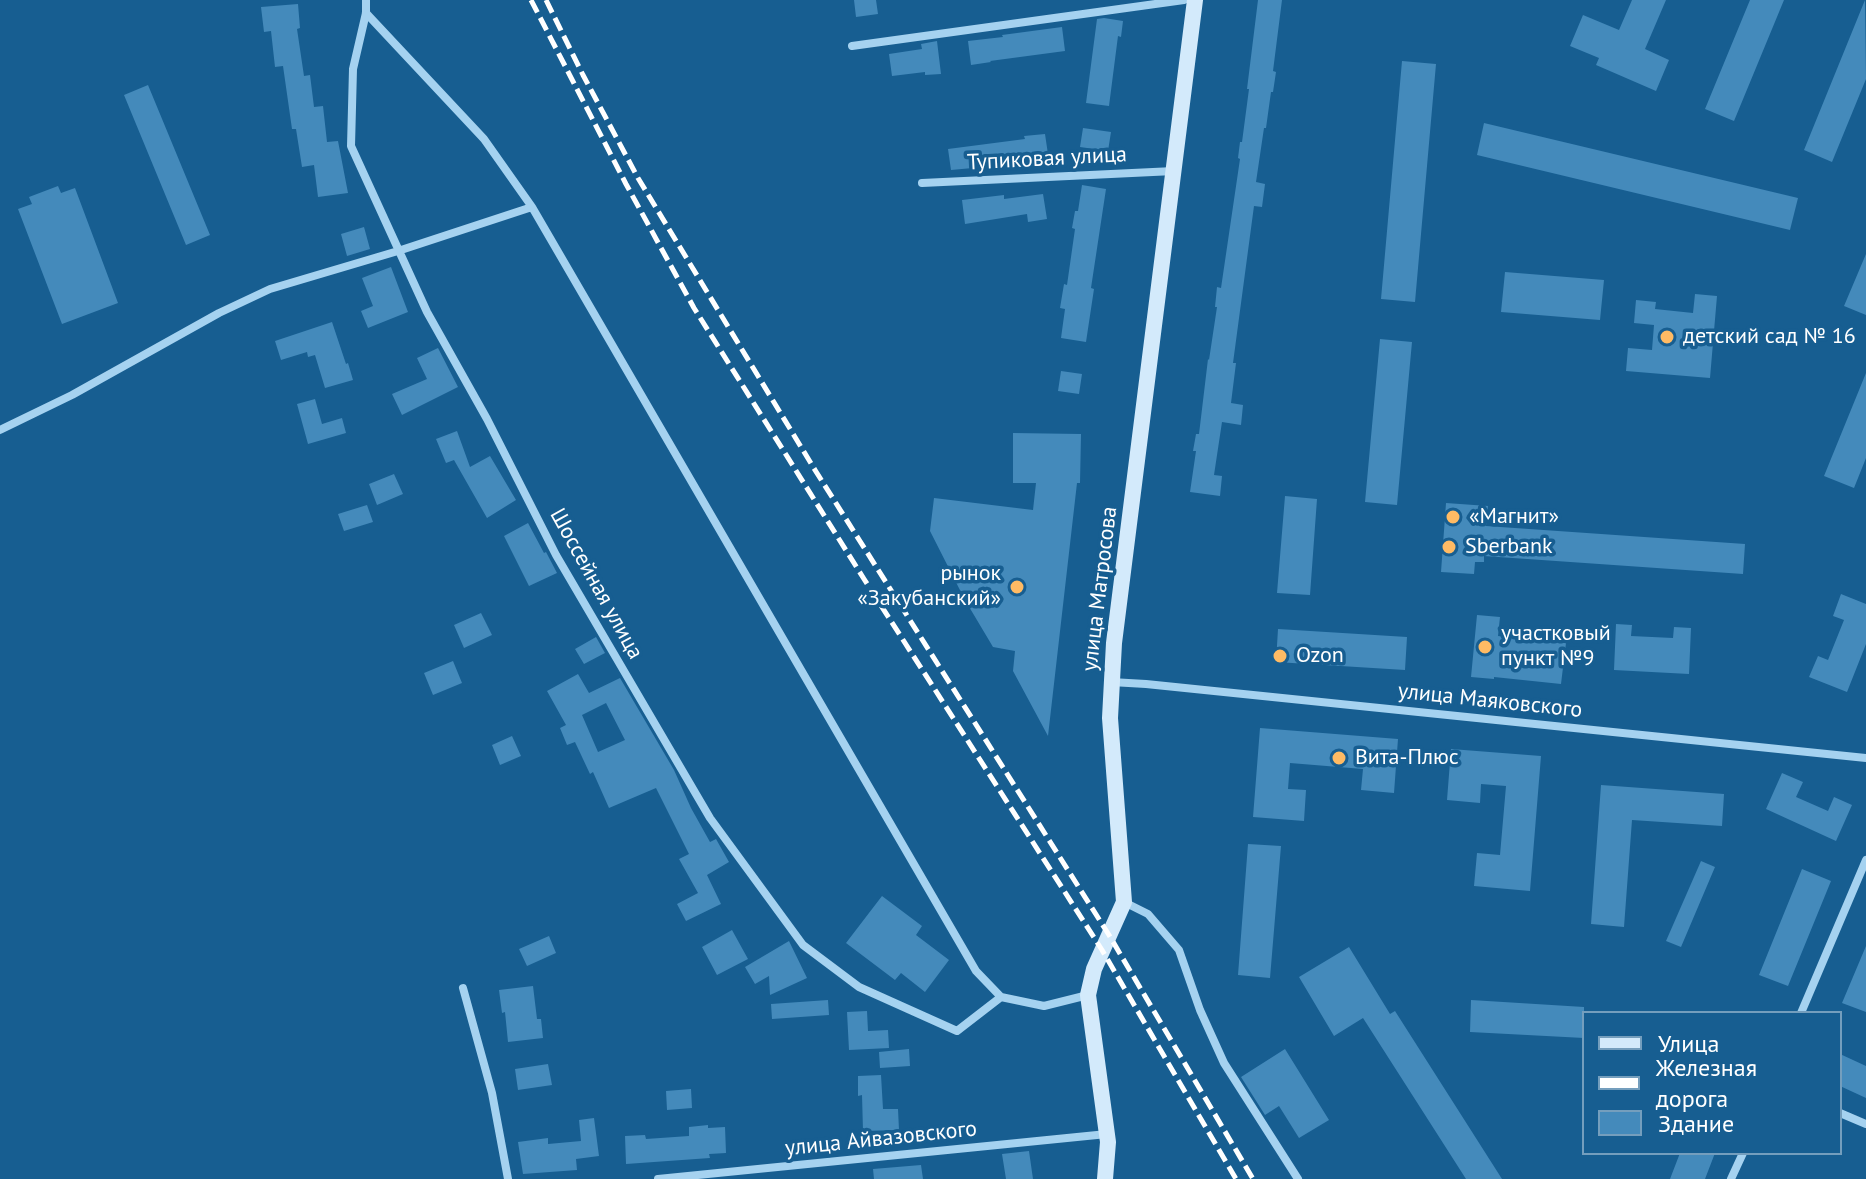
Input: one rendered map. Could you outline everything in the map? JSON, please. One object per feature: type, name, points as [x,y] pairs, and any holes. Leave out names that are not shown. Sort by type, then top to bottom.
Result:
[{"type":"main road","name":"улица Матросова","points":[[1105,1179],[1108,1142],[1088,995],[1094,969],[1124,902],[1110,718],[1111,682],[1195,0]]},
{"type":"street","name":"Шоссейная улица","points":[[366,0],[366,13],[353,69],[351,146],[427,312],[487,419],[556,555],[710,818],[803,945],[859,987],[957,1031],[1001,997]]},
{"type":"street","points":[[852,46],[1184,0]]},
{"type":"street","points":[[366,13],[484,139],[532,207],[976,971],[1001,997],[1044,1006],[1088,995]]},
{"type":"street","name":"Тупиковая улица","points":[[922,183],[1175,171]]},
{"type":"street","points":[[0,430],[270,289],[532,207]]},
{"type":"street","name":"улица Маяковского","points":[[1111,682],[1866,758]]},
{"type":"street","points":[[1802,1011],[1866,860]]},
{"type":"street","points":[[1124,902],[1148,914],[1179,950],[1200,1010],[1224,1063],[1298,1179]]},
{"type":"street","points":[[463,988],[492,1093],[508,1179]]},
{"type":"street","points":[[1842,1114],[1866,1124]]},
{"type":"street","name":"улица Айвазовского","points":[[658,1179],[1107,1134]]},
{"type":"street","points":[[1731,1179],[1742,1155]]},
{"type":"building","points":[[854,0],[876,0],[878,14],[856,17]]},
{"type":"building","points":[[1258,0],[1282,0],[1273,71],[1276,72],[1256,182],[1265,184],[1262,207],[1254,206],[1233,363],[1236,363],[1231,403],[1243,405],[1241,425],[1222,422],[1214,475],[1222,476],[1220,496],[1190,492],[1196,451],[1193,451],[1196,434],[1199,434],[1217,307],[1217,287],[1221,288],[1240,159]]},
{"type":"building","points":[[1632,0],[1666,0],[1645,49],[1669,60],[1656,91],[1596,65],[1599,58],[1570,46],[1583,15],[1619,30]]},
{"type":"building","points":[[1750,0],[1784,0],[1734,121],[1705,109]]},
{"type":"building","points":[[1865,0],[1866,79],[1832,162],[1804,150]]},
{"type":"building","points":[[298,4],[300,28],[297,29],[304,76],[310,75],[314,107],[323,106],[327,142],[338,141],[348,193],[318,197],[314,165],[302,167],[296,129],[292,129],[283,66],[275,67],[271,31],[264,32],[261,7]]},
{"type":"building","points":[[1097,19],[1123,21],[1121,37],[1118,36],[1109,106],[1086,103]]},
{"type":"building","points":[[1062,27],[1065,51],[971,65],[968,41]]},
{"type":"building","points":[[937,41],[941,74],[925,75],[925,72],[892,76],[889,54],[922,49],[921,44]]},
{"type":"building","points":[[1402,61],[1436,64],[1415,302],[1381,299]]},
{"type":"building","points":[[148,85],[210,235],[186,245],[124,95]]},
{"type":"building","points":[[1484,123],[1798,198],[1790,230],[1477,155]]},
{"type":"building","points":[[1083,128],[1111,132],[1108,151],[1080,147]]},
{"type":"building","points":[[1045,134],[1049,161],[951,170],[948,149]]},
{"type":"building","points":[[1082,185],[1106,189],[1086,342],[1061,338],[1065,309],[1060,308],[1064,284],[1067,285],[1075,229],[1072,228]]},
{"type":"building","points":[[58,186],[61,193],[75,188],[118,303],[62,324],[18,209],[32,204],[29,197]]},
{"type":"building","points":[[1043,194],[1047,219],[1028,222],[1027,214],[965,224],[962,200]]},
{"type":"building","points":[[364,227],[370,249],[347,256],[341,234]]},
{"type":"building","points":[[1866,254],[1866,315],[1844,306]]},
{"type":"building","points":[[391,267],[408,312],[368,328],[361,311],[373,306],[362,278]]},
{"type":"building","points":[[1505,272],[1604,280],[1600,320],[1501,312]]},
{"type":"building","points":[[1695,294],[1717,296],[1710,378],[1626,371],[1628,348],[1652,350],[1654,325],[1634,323],[1636,300],[1656,302],[1655,309],[1693,313]]},
{"type":"building","points":[[332,322],[353,380],[325,388],[315,355],[308,357],[307,352],[281,360],[275,341]]},
{"type":"building","points":[[1380,339],[1412,342],[1397,505],[1365,502]]},
{"type":"building","points":[[438,348],[458,387],[402,415],[392,394],[427,379],[417,358]]},
{"type":"building","points":[[1061,371],[1082,374],[1079,394],[1058,391]]},
{"type":"building","points":[[1866,373],[1866,458],[1854,488],[1824,476]]},
{"type":"building","points":[[315,399],[322,424],[342,418],[346,433],[308,444],[297,404]]},
{"type":"building","points":[[457,431],[470,467],[490,456],[516,500],[487,518],[454,460],[446,463],[436,439]]},
{"type":"building","name":"рынок «Закубанский»","points":[[1013,433],[1081,434],[1080,483],[1077,483],[1048,736],[1013,671],[1015,651],[993,647],[930,531],[934,498],[1033,510],[1036,483],[1013,483]]},
{"type":"building","points":[[394,474],[403,494],[377,505],[369,484]]},
{"type":"building","points":[[1285,496],[1317,499],[1310,595],[1277,593]]},
{"type":"building","points":[[1446,503],[1488,506],[1486,526],[1745,544],[1743,574],[1484,556],[1484,562],[1475,562],[1474,574],[1441,572]]},
{"type":"building","points":[[367,505],[373,522],[344,531],[338,514]]},
{"type":"building","points":[[528,523],[557,573],[529,586],[504,536]]},
{"type":"building","points":[[1841,594],[1866,604],[1866,644],[1847,692],[1809,677],[1818,656],[1828,660],[1844,620],[1833,616]]},
{"type":"building","points":[[481,613],[492,635],[464,648],[454,625]]},
{"type":"building","points":[[1477,615],[1500,617],[1498,636],[1566,643],[1561,684],[1471,677]]},
{"type":"building","points":[[1616,624],[1632,625],[1631,636],[1673,638],[1674,627],[1691,628],[1689,674],[1614,670]]},
{"type":"building","points":[[1278,629],[1407,637],[1405,670],[1276,662]]},
{"type":"building","points":[[596,637],[605,653],[584,664],[575,649]]},
{"type":"building","points":[[453,661],[462,683],[433,695],[424,673]]},
{"type":"building","points":[[578,674],[589,693],[620,678],[674,770],[710,842],[716,839],[729,862],[707,875],[721,904],[686,921],[677,904],[698,893],[679,859],[689,854],[656,788],[609,808],[575,742],[567,745],[560,728],[566,725],[547,691]],"holes":[[[606,703],[625,740],[598,752],[582,715]]]},
{"type":"building","points":[[1260,728],[1398,739],[1394,793],[1361,790],[1363,769],[1290,763],[1288,789],[1306,790],[1304,821],[1253,817]]},
{"type":"building","points":[[512,736],[521,756],[500,765],[492,745]]},
{"type":"building","points":[[1451,749],[1541,756],[1530,891],[1474,886],[1477,853],[1500,855],[1506,786],[1481,784],[1480,803],[1447,800]]},
{"type":"building","points":[[1782,773],[1803,782],[1796,797],[1828,811],[1834,797],[1852,805],[1836,841],[1766,809]]},
{"type":"building","points":[[1601,785],[1724,794],[1722,826],[1632,820],[1624,927],[1591,924]]},
{"type":"building","points":[[1248,844],[1281,846],[1270,978],[1238,975]]},
{"type":"building","points":[[1701,861],[1715,867],[1681,947],[1666,941]]},
{"type":"building","points":[[1802,869],[1831,881],[1788,986],[1759,975]]},
{"type":"building","points":[[882,896],[922,926],[916,935],[949,960],[925,992],[901,973],[895,980],[846,943]]},
{"type":"building","points":[[732,930],[748,959],[717,975],[702,947]]},
{"type":"building","points":[[549,936],[556,953],[527,966],[519,949]]},
{"type":"building","points":[[789,941],[807,978],[770,995],[769,976],[755,984],[745,967]]},
{"type":"building","points":[[1866,946],[1866,1012],[1842,1003]]},
{"type":"building","points":[[1349,947],[1390,1014],[1395,1011],[1502,1179],[1466,1179],[1363,1018],[1334,1036],[1299,977]]},
{"type":"building","points":[[533,986],[543,1038],[508,1042],[499,990]]},
{"type":"building","points":[[828,1000],[829,1015],[772,1019],[771,1004]]},
{"type":"building","points":[[1471,1000],[1584,1007],[1582,1038],[1470,1032]]},
{"type":"building","points":[[867,1011],[868,1031],[888,1030],[889,1048],[849,1050],[847,1012]]},
{"type":"building","points":[[909,1049],[910,1066],[880,1068],[879,1052]]},
{"type":"building","points":[[1285,1049],[1329,1120],[1299,1138],[1279,1106],[1265,1115],[1241,1077]]},
{"type":"building","points":[[1842,1055],[1866,1066],[1866,1098],[1842,1087]]},
{"type":"building","points":[[548,1064],[552,1085],[518,1090],[515,1069]]},
{"type":"building","points":[[881,1075],[883,1109],[898,1109],[899,1130],[863,1131],[858,1076]]},
{"type":"building","points":[[691,1089],[692,1108],[667,1110],[666,1091]]},
{"type":"building","points":[[594,1118],[599,1156],[576,1159],[577,1170],[523,1174],[518,1142],[548,1138],[548,1144],[581,1141],[579,1120]]},
{"type":"building","points":[[708,1125],[708,1128],[725,1127],[726,1153],[709,1154],[710,1158],[626,1164],[625,1136],[645,1135],[646,1139],[689,1136],[689,1127]]},
{"type":"building","points":[[1029,1151],[1033,1179],[1006,1179],[1002,1154]]},
{"type":"building","points":[[1679,1155],[1714,1155],[1705,1179],[1670,1179]]},
{"type":"building","points":[[921,1165],[923,1179],[874,1179],[873,1169]]},
{"type":"railway","points":[[531,0],[694,308],[1102,950],[1236,1179]]},
{"type":"railway","points":[[546,0],[638,178],[815,470],[1109,935],[1253,1179]]},
{"type":"place","name":"детский сад № 16","points":[[1667,337]]},
{"type":"place","name":"«Магнит»","points":[[1453,517]]},
{"type":"place","name":"Sberbank","points":[[1449,547]]},
{"type":"place","name":"рынок «Закубанский»","points":[[1017,587]]},
{"type":"place","name":"участковый пункт №9","points":[[1485,647]]},
{"type":"place","name":"Ozon","points":[[1280,656]]},
{"type":"place","name":"Вита-Плюс","points":[[1339,758]]}]
